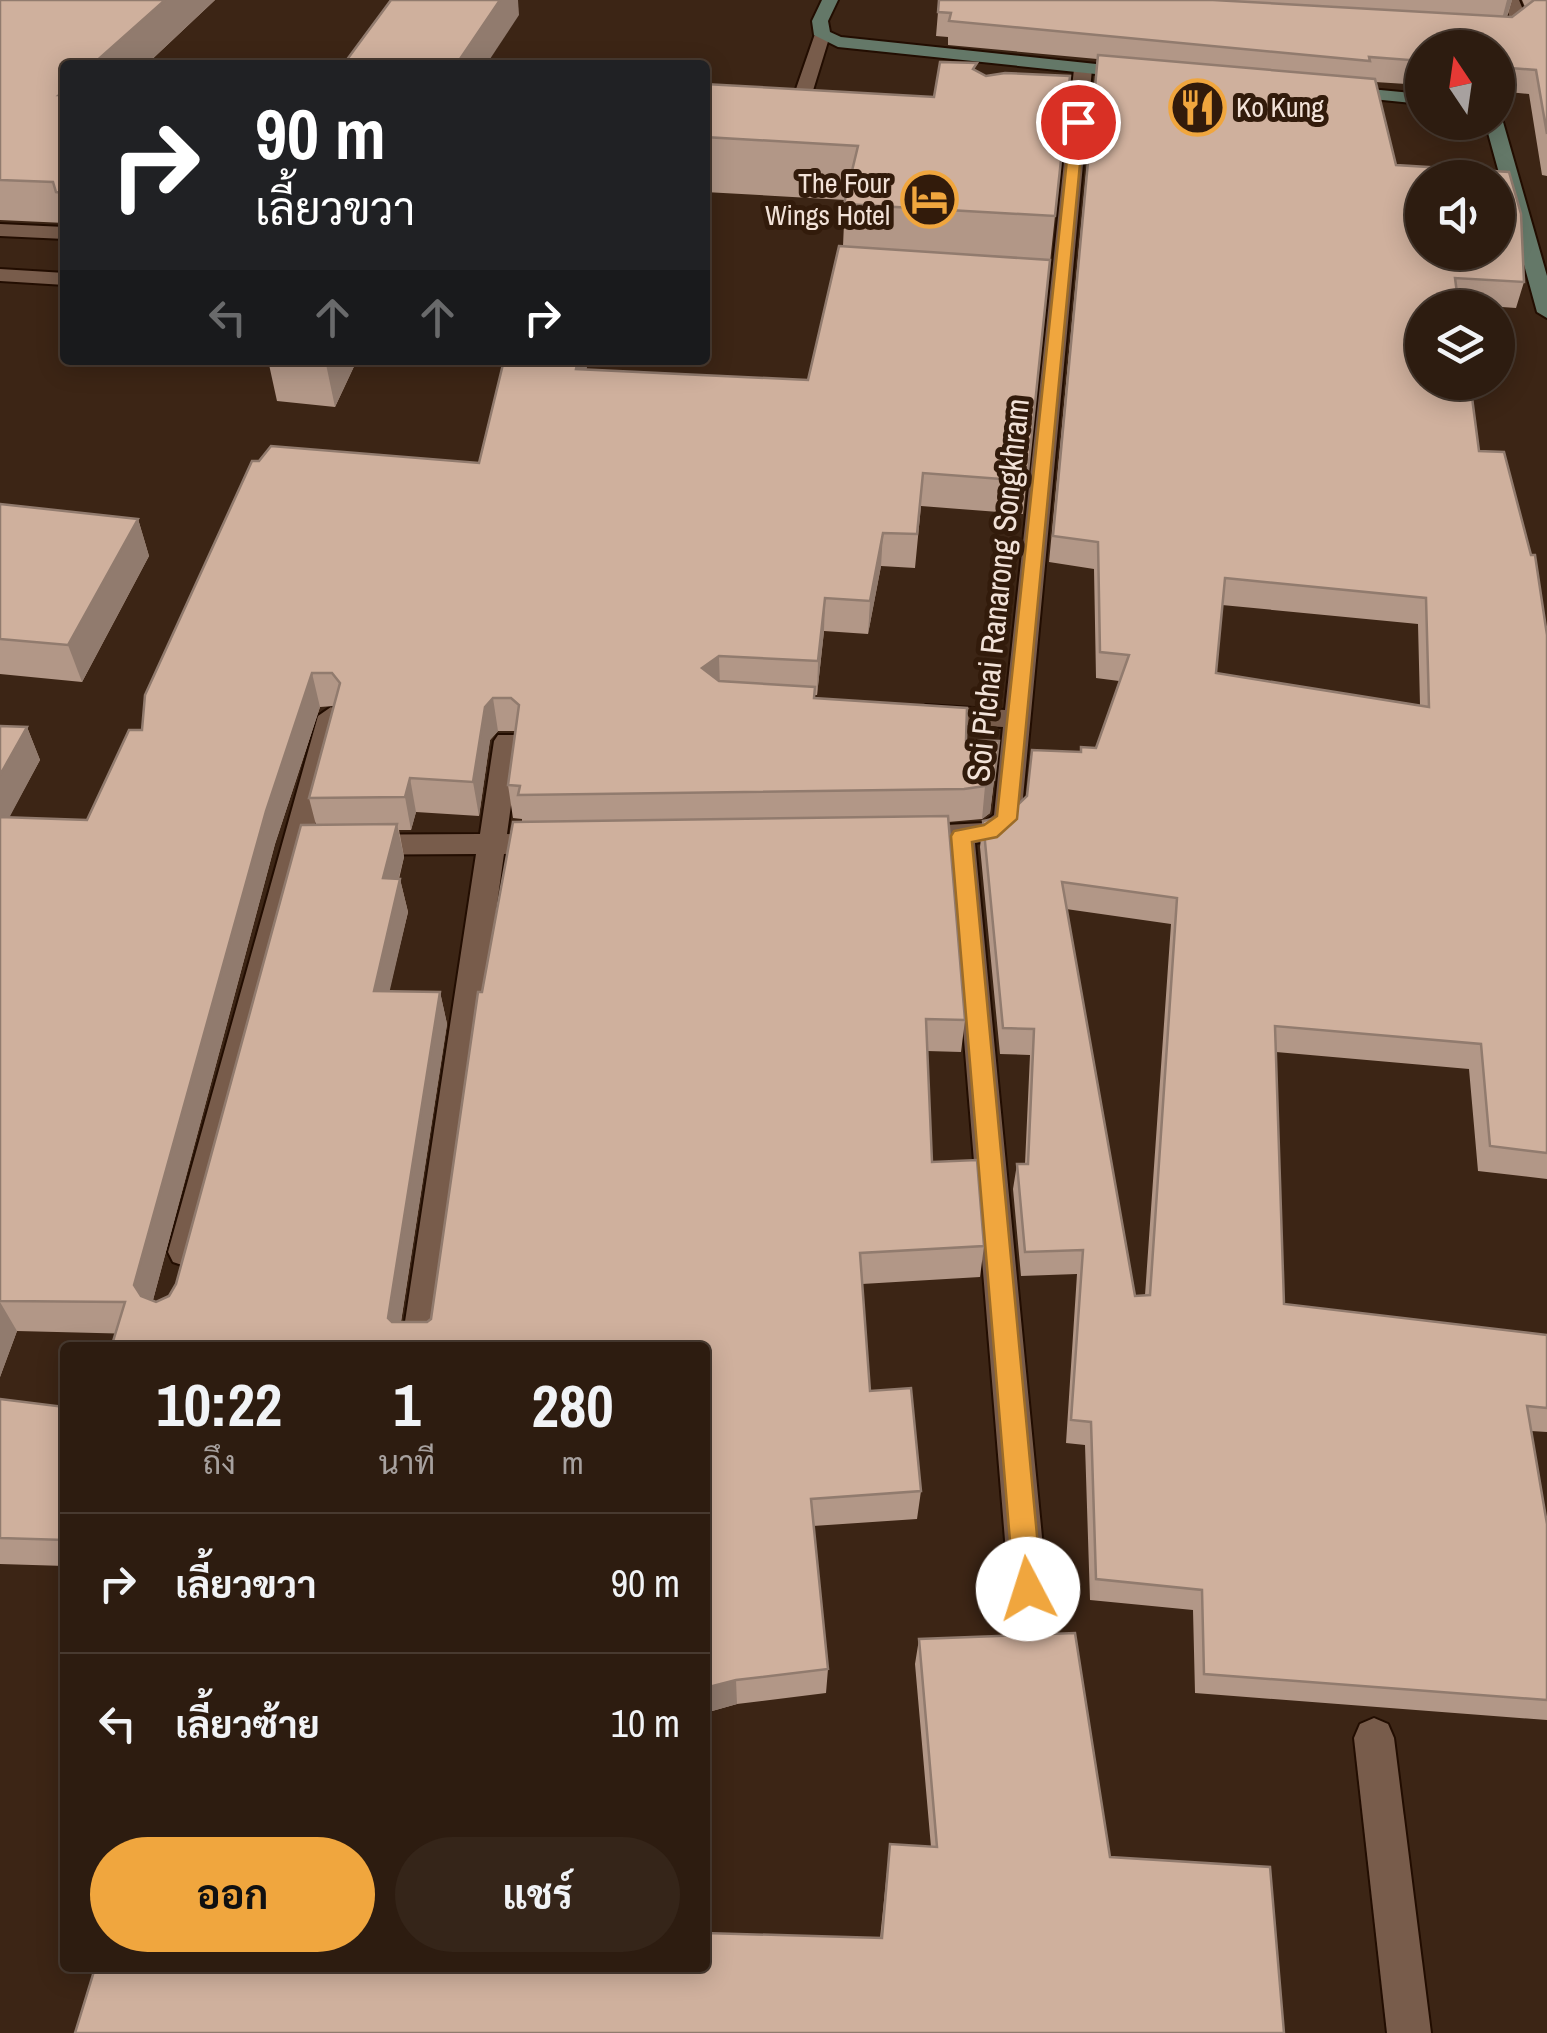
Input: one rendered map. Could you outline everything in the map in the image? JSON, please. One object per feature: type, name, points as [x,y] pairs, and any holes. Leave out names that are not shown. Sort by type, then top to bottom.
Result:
[{"type":"street","points":[[762,122],[794,123],[822,35],[820,21],[830,0]]},
{"type":"street","points":[[1490,30],[1514,28],[1520,22],[1511,0]]},
{"type":"street","points":[[822,35],[868,46],[1158,76]]},
{"type":"street","name":"Soi Pichai Ranarong Songkhram","points":[[883,838],[990,832],[1007,819],[1068,121],[1082,69]]},
{"type":"street","points":[[1328,90],[1405,97]]},
{"type":"street","points":[[1499,140],[1547,312]]},
{"type":"street","points":[[0,230],[60,233]]},
{"type":"street","points":[[0,275],[60,279]]},
{"type":"street","points":[[898,712],[1018,719]]},
{"type":"street","points":[[179,1276],[331,716]]},
{"type":"street","points":[[419,1342],[507,742]]},
{"type":"street","points":[[961,836],[1028,1589]]},
{"type":"street","points":[[293,846],[570,843]]},
{"type":"street","points":[[1374,1738],[1409,2033]]},
{"type":"building","points":[[0,0],[165,0],[98,60],[60,60],[60,192],[56,192],[53,182],[0,180]]},
{"type":"building","points":[[391,0],[500,0],[459,60],[347,60]]},
{"type":"building","points":[[939,0],[1213,0],[1512,17],[1534,0],[1547,0],[1547,134],[1536,70],[1515,68],[1515,30],[1405,30],[1405,60],[1369,57],[1370,61],[949,21],[951,13],[938,12]]},
{"type":"building","points":[[1098,55],[1375,79],[1396,165],[1405,166],[1405,270],[1515,270],[1515,193],[1521,214],[1524,282],[1455,278],[1457,290],[1405,290],[1405,400],[1472,400],[1479,451],[1504,452],[1531,555],[1535,555],[1547,635],[1547,1153],[1490,1146],[1481,1044],[1275,1026],[1284,1304],[1547,1335],[1547,1408],[1527,1406],[1547,1524],[1547,1700],[1204,1674],[1202,1590],[1096,1579],[1091,1422],[1071,1420],[1083,1250],[1025,1252],[1017,1164],[1028,1164],[1034,1029],[1003,1028],[983,821],[1006,816],[1027,796],[1032,750],[1081,752],[1081,747],[1096,748],[1129,655],[1100,652],[1098,542],[1053,536]],"holes":[[[1225,578],[1426,598],[1429,707],[1216,673]],[[1062,882],[1177,898],[1150,1295],[1135,1296]]]},
{"type":"building","points":[[940,62],[977,63],[973,69],[986,76],[1070,76],[1055,216],[844,204],[858,146],[710,137],[710,84],[934,97]]},
{"type":"building","points":[[839,246],[1050,260],[1027,481],[923,473],[917,534],[883,533],[870,601],[825,598],[818,661],[719,656],[702,668],[719,681],[815,687],[814,698],[967,708],[966,740],[999,741],[994,780],[985,786],[964,789],[518,795],[520,786],[508,785],[519,705],[511,698],[493,698],[485,707],[473,782],[410,778],[405,797],[309,798],[340,683],[332,673],[312,673],[266,811],[134,1285],[141,1296],[156,1302],[169,1296],[176,1284],[301,825],[397,824],[383,878],[400,879],[374,991],[440,992],[388,1318],[392,1322],[427,1322],[431,1319],[478,992],[482,992],[513,822],[948,816],[965,1020],[926,1019],[932,1162],[977,1160],[984,1246],[860,1253],[870,1391],[911,1388],[921,1491],[811,1499],[828,1669],[710,1687],[710,1342],[113,1342],[125,1302],[0,1301],[0,817],[87,820],[129,730],[142,730],[145,695],[252,461],[259,461],[271,446],[479,463],[503,365],[577,365],[576,369],[808,380]]},
{"type":"building","points":[[0,504],[138,519],[68,645],[0,639]]},
{"type":"building","points":[[0,726],[27,727],[0,775]]},
{"type":"building","points":[[0,1399],[60,1406],[60,1540],[0,1538]]},
{"type":"building","points":[[1075,1633],[1110,1857],[1270,1867],[1284,2033],[75,2033],[94,1972],[710,1972],[710,1933],[882,1938],[890,1844],[937,1847],[919,1639]]},
{"type":"place","name":"Ko Kung","points":[[1197,107]]},
{"type":"place","name":"The Four Wings Hotel","points":[[929,199]]},
{"type":"route","points":[[1028,1589],[961,836],[990,832],[1007,819],[1078,122]]}]
